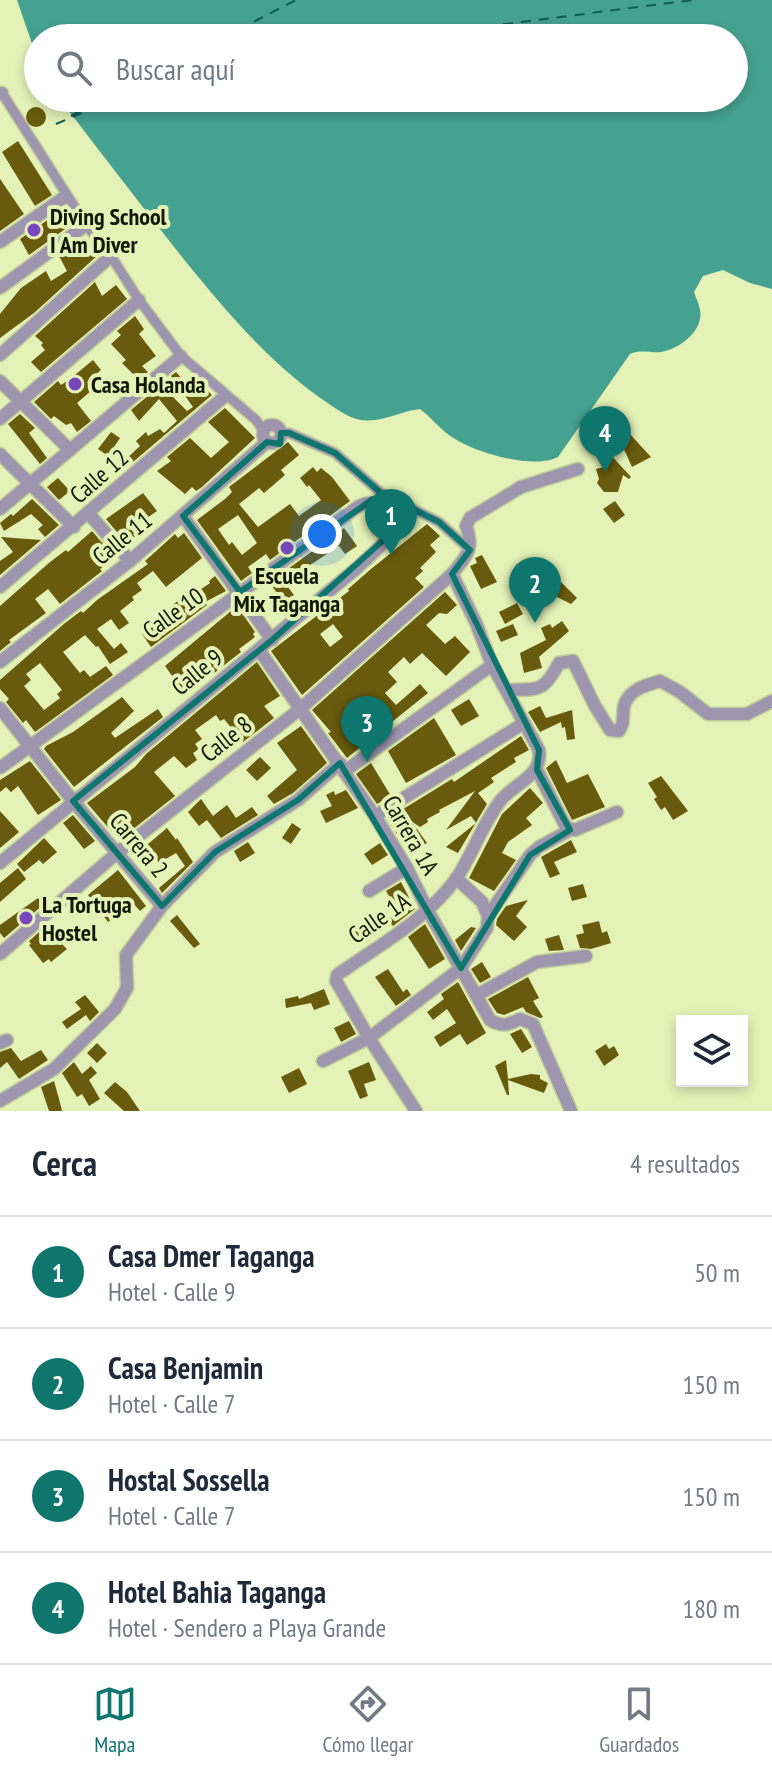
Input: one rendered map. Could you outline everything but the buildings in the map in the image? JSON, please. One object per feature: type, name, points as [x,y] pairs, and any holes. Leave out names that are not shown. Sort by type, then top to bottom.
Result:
[{"type":"street","points":[[1,94],[66,196],[181,356],[256,420],[265,436]]},
{"type":"street","points":[[0,242],[66,196]]},
{"type":"street","points":[[0,288],[86,225]]},
{"type":"street","points":[[0,355],[111,256]]},
{"type":"street","points":[[0,419],[139,300]]},
{"type":"street","points":[[0,509],[181,356]]},
{"type":"street","points":[[0,381],[70,450]]},
{"type":"street","name":"Calle 12","points":[[0,587],[225,396]]},
{"type":"street","points":[[281,433],[289,433],[335,453],[381,493],[439,522],[470,550]]},
{"type":"street","name":"Calle 11","points":[[0,662],[183,516],[265,436],[277,441],[281,433]]},
{"type":"street","points":[[0,454],[74,527]]},
{"type":"street","points":[[470,550],[471,539],[466,526],[470,518],[521,487],[578,469]]},
{"type":"street","name":"Calle 10","points":[[0,768],[359,506],[368,501],[376,502]]},
{"type":"street","name":"Calle 9","points":[[0,863],[357,568],[388,536],[390,521],[387,511],[376,502]]},
{"type":"street","points":[[89,514],[130,561]]},
{"type":"street","points":[[183,516],[272,640]]},
{"type":"street","name":"Calle 8","points":[[0,954],[117,853],[300,709],[452,574],[470,550]]},
{"type":"street","points":[[452,574],[492,665],[539,750],[539,765],[570,830]]},
{"type":"street","name":"Carrera 1A","points":[[259,650],[375,816],[490,1020],[497,1025],[507,1025],[520,1019],[533,1024],[571,1111]]},
{"type":"street","points":[[507,690],[537,689],[548,683],[559,663],[573,661],[610,730],[619,731],[624,725],[625,703],[639,687],[660,681],[708,714],[747,714],[772,701]]},
{"type":"street","name":"Carrera 2","points":[[0,708],[162,906],[215,852],[298,800],[492,665]]},
{"type":"street","points":[[375,816],[524,723]]},
{"type":"street","name":"Calle 1A","points":[[369,1038],[336,981],[337,975],[428,911],[456,878],[487,819],[504,797],[539,765]]},
{"type":"street","points":[[488,916],[530,855],[539,847],[570,830],[617,812]]},
{"type":"street","points":[[369,891],[407,868]]},
{"type":"street","points":[[323,1061],[369,1038],[461,968],[487,928],[488,916],[482,902],[456,878]]},
{"type":"street","points":[[0,1101],[54,1069],[115,1009],[127,988],[126,955],[162,906]]},
{"type":"street","points":[[477,995],[537,962],[586,956]]},
{"type":"street","points":[[369,1038],[416,1111]]},
{"type":"highlighted area","points":[[281,433],[289,433],[335,453],[381,493],[439,522],[470,550],[452,574],[539,750],[537,770],[570,830],[530,855],[461,968],[340,763],[298,800],[215,852],[162,906],[73,801],[272,640],[388,536],[387,511],[373,499],[240,592],[183,516],[267,442],[280,444]]},
{"type":"water","points":[[17,0],[772,0],[772,289],[723,270],[703,276],[694,292],[700,318],[694,332],[668,350],[630,354],[558,457],[534,461],[487,453],[449,435],[420,409],[376,420],[350,417],[300,382],[264,351],[232,317],[70,112],[748,112],[748,24],[25,24]]},
{"type":"ferry route","points":[[249,24],[296,0]]},
{"type":"ferry route","points":[[505,24],[693,0]]},
{"type":"ferry route","points":[[71,116],[79,112]]},
{"type":"ferry route","points":[[56,124],[84,112]]},
{"type":"place","name":"Diving School I Am Diver","points":[[34,230]]},
{"type":"place","name":"Casa Holanda","points":[[75,384]]},
{"type":"place","name":"Hotel Bahia Taganga","points":[[605,472]]},
{"type":"place","name":"Escuela Mix Taganga","points":[[287,548]]},
{"type":"place","name":"Casa Dmer Taganga","points":[[391,555]]},
{"type":"place","name":"Casa Benjamin","points":[[535,623]]},
{"type":"place","name":"Hostal Sossella","points":[[367,762]]},
{"type":"place","name":"La Tortuga Hostel","points":[[26,918]]}]
